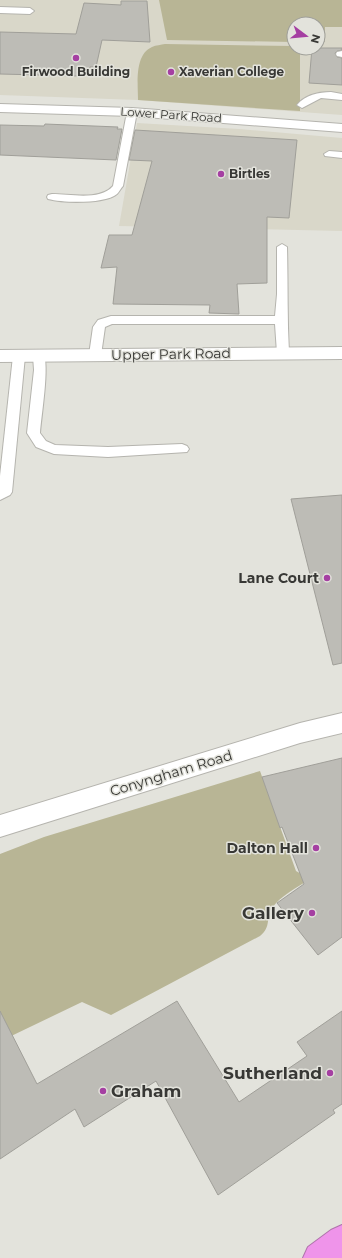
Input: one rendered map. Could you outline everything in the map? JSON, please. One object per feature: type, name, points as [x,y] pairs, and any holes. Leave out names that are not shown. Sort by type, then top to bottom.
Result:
[{"type":"highway","points":[[319,1258],[342,1241]]},
{"type":"street","name":"Lower Park Road","points":[[0,108],[132,112],[342,128]]},
{"type":"street","name":"Upper Park Road","points":[[0,356],[342,353]]},
{"type":"street","name":"Conyngham Road","points":[[0,826],[251,748],[342,723]]},
{"type":"lane","points":[[0,10],[30,11]]},
{"type":"lane","points":[[302,105],[314,96],[323,94],[342,96]]},
{"type":"lane","points":[[52,196],[99,197],[109,195],[115,191],[118,186],[132,112]]},
{"type":"lane","points":[[329,154],[342,155]]},
{"type":"lane","points":[[282,247],[283,294],[281,320],[283,353]]},
{"type":"lane","points":[[95,355],[99,327],[102,323],[111,320],[281,320]]},
{"type":"lane","points":[[0,495],[5,492],[19,356]]},
{"type":"lane","points":[[40,356],[40,370],[33,434],[40,444],[54,450],[108,452],[182,449]]},
{"type":"shaded area","name":"Xaverian College","points":[[0,0],[342,0],[342,115],[138,100],[0,95]]},
{"type":"shaded area","points":[[159,0],[342,0],[342,27],[326,27],[326,16],[286,16],[286,42],[167,40]]},
{"type":"shaded area","points":[[157,45],[286,46],[286,56],[300,56],[300,111],[138,100],[138,70],[142,56],[146,51]]},
{"type":"shaded area","points":[[137,123],[239,129],[342,138],[342,231],[119,226]]},
{"type":"shaded area","points":[[260,771],[296,871],[310,879],[275,904],[270,912],[264,932],[260,936],[111,1015],[82,1002],[5,1039],[0,1024],[0,854],[44,837]]},
{"type":"building","points":[[121,1],[147,1],[150,42],[102,40],[96,67],[90,67],[88,73],[79,76],[0,74],[0,32],[76,34],[84,3],[121,5]]},
{"type":"building","points":[[326,48],[342,48],[342,50],[335,53],[337,57],[342,58],[342,85],[309,83],[311,56],[326,56]]},
{"type":"building","points":[[45,124],[118,127],[117,129],[122,129],[116,160],[0,155],[0,125],[44,126]]},
{"type":"building","points":[[135,130],[297,140],[289,218],[267,217],[267,283],[237,284],[239,314],[209,313],[210,305],[113,304],[117,267],[101,268],[109,235],[132,235],[152,161],[129,160]]},
{"type":"building","name":"Lane Court","points":[[342,495],[342,663],[333,665],[291,499]]},
{"type":"building","name":"Dalton Hall","points":[[342,758],[342,937],[318,955],[277,903],[304,884],[282,827],[280,828],[262,777]]},
{"type":"building","name":"Graham","points":[[177,1001],[239,1102],[307,1056],[297,1042],[342,1011],[342,1104],[333,1110],[335,1113],[218,1195],[156,1081],[84,1127],[75,1109],[0,1159],[0,1011],[37,1084]]},
{"type":"place","name":"Firwood Building","points":[[76,58]]},
{"type":"place","name":"Xaverian College","points":[[171,72]]},
{"type":"place","name":"Birtles","points":[[221,174]]},
{"type":"place","name":"Lane Court","points":[[327,578]]},
{"type":"place","name":"Dalton Hall","points":[[316,848]]},
{"type":"place","name":"Gallery","points":[[312,913]]},
{"type":"place","name":"Sutherland","points":[[330,1073]]},
{"type":"place","name":"Graham","points":[[103,1091]]}]
